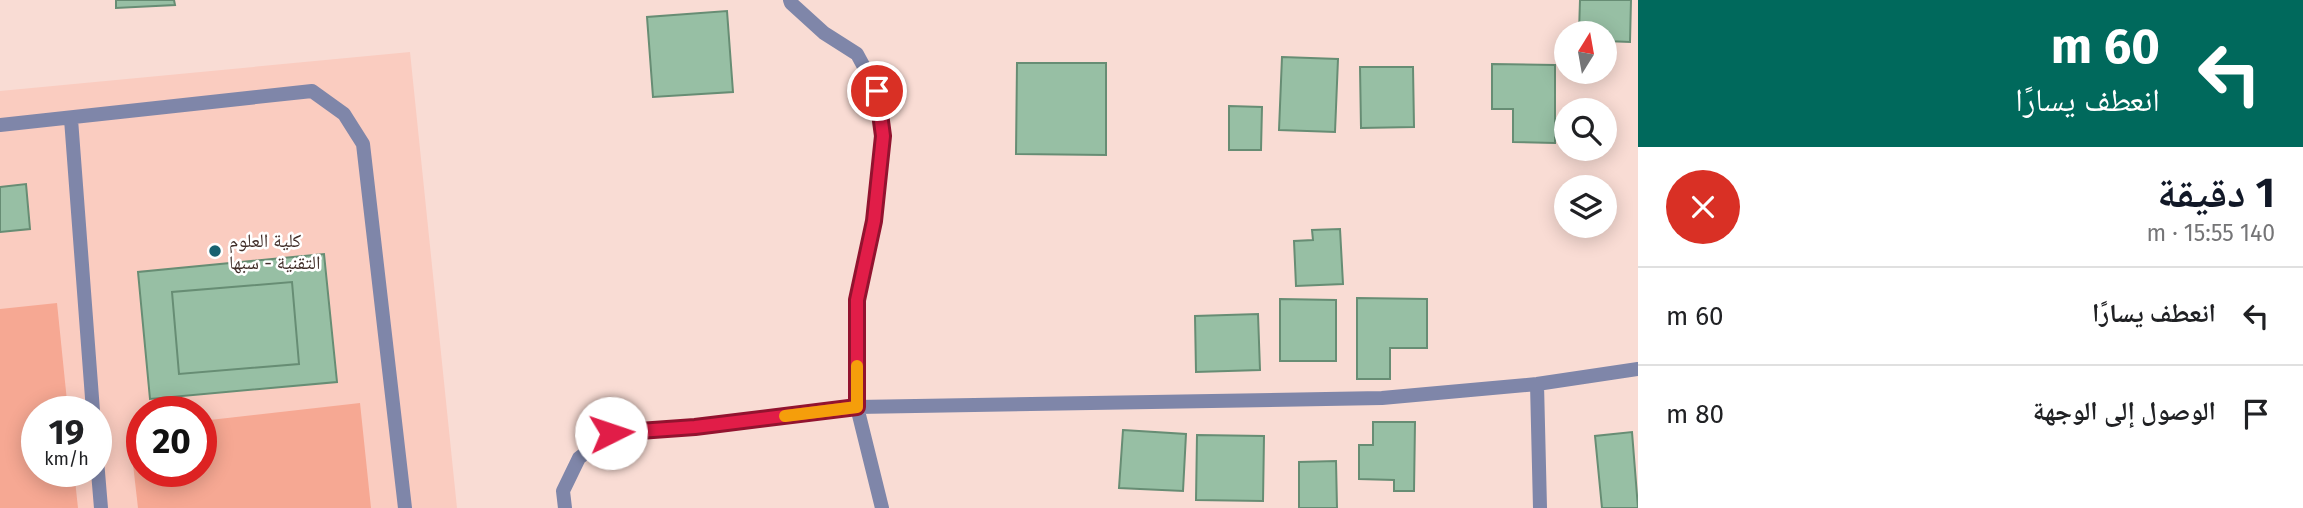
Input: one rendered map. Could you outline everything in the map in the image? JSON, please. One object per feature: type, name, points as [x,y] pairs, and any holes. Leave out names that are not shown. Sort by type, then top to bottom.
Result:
[{"type":"street","points":[[790,0],[791,4],[824,33],[857,54],[877,91],[883,136],[874,221],[857,300],[857,407],[882,508]]},
{"type":"street","points":[[0,125],[312,91],[344,114],[363,144],[405,508]]},
{"type":"street","points":[[71,119],[92,396]]},
{"type":"street","points":[[565,508],[563,491],[579,458],[611,433],[695,427],[857,407],[1382,398],[1536,384],[1638,369]]},
{"type":"street","points":[[1536,384],[1540,508]]},
{"type":"street","points":[[99,487],[101,508]]},
{"type":"shaded area","name":"كلية العلوم التقنية - سبها","points":[[410,52],[457,508],[0,508],[0,91]]},
{"type":"shaded area","points":[[57,303],[66,396],[21,396],[21,487],[76,487],[78,508],[0,508],[0,309]]},
{"type":"shaded area","points":[[360,403],[371,508],[138,508],[136,487],[217,487],[217,419]]},
{"type":"building","points":[[116,0],[174,0],[175,5],[116,8]]},
{"type":"building","points":[[1580,0],[1631,0],[1630,42],[1617,41],[1617,21],[1579,21]]},
{"type":"building","points":[[727,11],[733,92],[653,97],[647,17]]},
{"type":"building","points":[[1282,57],[1338,59],[1335,132],[1279,130]]},
{"type":"building","points":[[1017,63],[1106,63],[1106,155],[1016,154]]},
{"type":"building","points":[[1492,64],[1554,65],[1554,143],[1513,142],[1513,109],[1492,109]]},
{"type":"building","points":[[1360,67],[1413,67],[1414,127],[1361,128]]},
{"type":"building","points":[[1229,106],[1262,107],[1261,150],[1229,150]]},
{"type":"building","points":[[26,184],[30,229],[0,232],[0,187]]},
{"type":"building","points":[[1340,229],[1343,284],[1296,286],[1294,241],[1313,240],[1312,230]]},
{"type":"building","points":[[324,254],[337,382],[183,396],[150,396],[138,272]]},
{"type":"building","points":[[292,282],[299,364],[179,374],[172,292]]},
{"type":"building","points":[[1357,298],[1427,299],[1427,348],[1390,348],[1390,379],[1357,379]]},
{"type":"building","points":[[1280,299],[1336,300],[1336,361],[1280,361]]},
{"type":"building","points":[[1258,314],[1260,370],[1196,372],[1195,316]]},
{"type":"building","points":[[1373,422],[1415,422],[1414,491],[1394,491],[1394,480],[1359,479],[1359,445],[1373,445]]},
{"type":"building","points":[[1123,430],[1186,434],[1183,491],[1119,488]]},
{"type":"building","points":[[1632,432],[1638,508],[1602,508],[1595,436]]},
{"type":"building","points":[[1197,435],[1264,436],[1263,501],[1196,500]]},
{"type":"building","points":[[1336,461],[1337,508],[1299,508],[1299,462]]},
{"type":"slow traffic","points":[[785,416],[857,407],[857,366]]},
{"type":"place","name":"كلية العلوم التقنية - سبها","points":[[215,251]]},
{"type":"route","points":[[611,433],[695,427],[857,407],[857,300],[874,221],[883,136],[877,91]]}]
